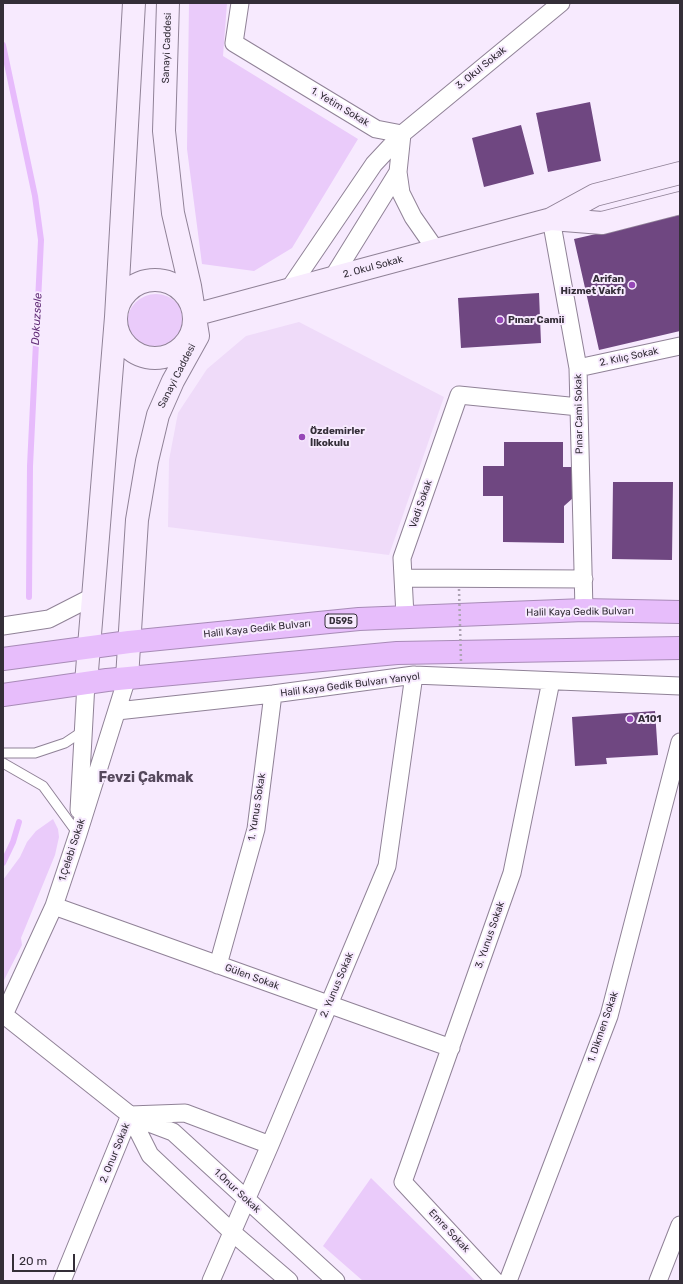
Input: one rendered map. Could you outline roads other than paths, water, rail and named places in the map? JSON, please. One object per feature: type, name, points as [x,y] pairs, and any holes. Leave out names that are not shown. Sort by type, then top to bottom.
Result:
[{"type":"highway","name":"Halil Kaya Gedik Bulvarı","points":[[3,659],[129,642],[359,619],[584,610],[680,612]]},
{"type":"highway","points":[[3,694],[126,678],[397,652],[680,648]]},
{"type":"street","points":[[78,834],[86,683],[116,317],[134,3]]},
{"type":"street","name":"Sanayi Caddesi","points":[[126,678],[137,520],[147,461],[158,415],[173,381],[198,336],[190,286],[173,213],[164,130],[168,3]]},
{"type":"street","name":"1. Yetim Sokak","points":[[240,3],[234,43],[376,129],[402,134]]},
{"type":"street","name":"3. Okul Sokak","points":[[290,289],[374,164],[402,134],[561,3]]},
{"type":"street","points":[[402,134],[398,172],[401,192],[413,217],[436,250]]},
{"type":"street","points":[[333,277],[398,172]]},
{"type":"street","name":"2. Okul Sokak","points":[[194,314],[551,219],[595,195],[680,173]]},
{"type":"street","name":"2. Okul Sokak","points":[[551,219],[602,223],[680,203]]},
{"type":"street","name":"Pınar Cami Sokak","points":[[551,219],[578,368],[584,610]]},
{"type":"street","points":[[154,280],[166,281],[185,293],[191,303],[194,314],[194,325],[186,343],[179,350],[161,358],[141,356],[125,345],[120,336],[116,317],[118,305],[124,295],[132,287],[142,282],[154,280]]},
{"type":"street","name":"2. Kılıç Sokak","points":[[578,368],[680,346]]},
{"type":"street","name":"Vadi Sokak","points":[[405,616],[402,558],[459,395],[579,407]]},
{"type":"street","points":[[403,578],[584,579]]},
{"type":"street","points":[[3,626],[49,619],[94,596]]},
{"type":"street","name":"Halil Kaya Gedik Bulvarı Yanyol","points":[[117,711],[273,694],[414,676],[680,686]]},
{"type":"street","name":"2. Yunus Sokak","points":[[211,1281],[233,1233],[387,866],[414,676]]},
{"type":"street","name":"1.Çelebi Sokak","points":[[4,1016],[54,906],[117,711],[126,678]]},
{"type":"street","name":"3. Yunus Sokak","points":[[403,1182],[512,872],[551,681]]},
{"type":"street","name":"1. Yunus Sokak","points":[[218,965],[256,829],[273,694]]},
{"type":"street","name":"1. Dikmen Sokak","points":[[508,1281],[609,1016],[680,742]]},
{"type":"street","name":"Gülen Sokak","points":[[54,906],[451,1048]]},
{"type":"street","name":"1.Onur Sokak","points":[[4,1016],[130,1115],[173,1132],[336,1281]]},
{"type":"street","name":"2. Onur Sokak","points":[[62,1281],[130,1115],[185,1113],[270,1145]]},
{"type":"street","name":"1.Onur Sokak","points":[[130,1115],[150,1155],[233,1233],[289,1281]]},
{"type":"street","name":"Emre Sokak","points":[[403,1182],[495,1281]]},
{"type":"street","points":[[658,1281],[680,1225]]},
{"type":"lane","points":[[3,753],[35,753],[65,743],[83,732]]},
{"type":"lane","points":[[3,763],[43,786],[78,834]]},
{"type":"waterway","name":"Dokuzsele","points":[[3,45],[35,196],[41,240],[30,466],[29,597]]},
{"type":"waterway","points":[[3,863],[13,842],[19,822]]},
{"type":"place","name":"Arifan Hizmet Vakfı","points":[[632,285]]},
{"type":"place","name":"Pınar Camii","points":[[500,320]]},
{"type":"place","name":"Özdemirler İlkokulu","points":[[302,437]]},
{"type":"place","name":"A101","points":[[630,719]]},
{"type":"district","name":"Fevzi Çakmak","points":[[146,778]]}]
